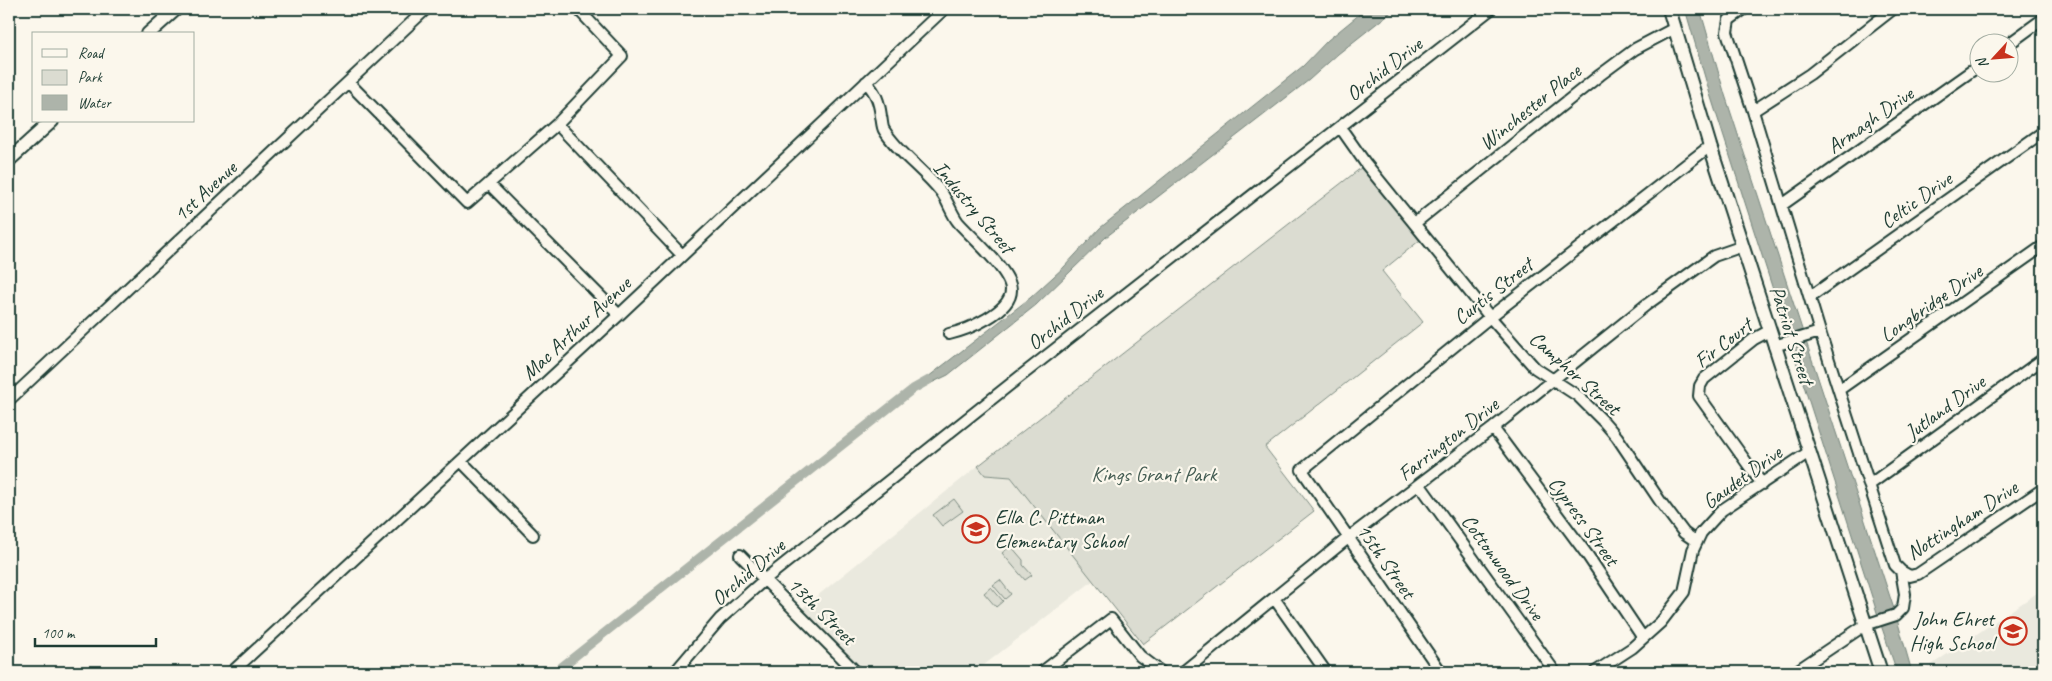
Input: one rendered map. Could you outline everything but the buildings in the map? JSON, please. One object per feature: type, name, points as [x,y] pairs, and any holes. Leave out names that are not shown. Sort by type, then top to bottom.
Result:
[{"type":"main road","points":[[150,32],[176,9]]},
{"type":"main road","name":"Patriot Street","points":[[1669,9],[1769,331],[1777,344],[1809,452],[1870,623],[1881,672]]},
{"type":"main road","points":[[9,160],[51,122]]},
{"type":"street","name":"1st Avenue","points":[[9,400],[426,9]]},
{"type":"street","points":[[348,82],[467,203],[557,124],[622,56],[578,9]]},
{"type":"street","name":"Mac Arthur Avenue","points":[[232,672],[619,315],[944,9]]},
{"type":"street","name":"Orchid Drive","points":[[675,672],[720,619],[764,580],[1022,375],[1491,9]]},
{"type":"street","name":"Patriot Street","points":[[1744,9],[1729,20],[1726,32],[1753,111],[1810,297],[1814,333],[1840,389],[1890,554],[1901,571]]},
{"type":"street","points":[[1753,111],[1810,74],[1893,9]]},
{"type":"street","points":[[2020,36],[2043,19]]},
{"type":"street","name":"Winchester Place","points":[[1415,223],[1600,75],[1636,49],[1675,28]]},
{"type":"street","name":"Armagh Drive","points":[[1782,205],[1970,72]]},
{"type":"street","name":"Industry Street","points":[[866,82],[878,99],[883,129],[941,192],[957,220],[1001,269],[1011,288],[1010,298],[1003,306],[978,324],[949,334]]},
{"type":"street","points":[[557,124],[682,255]]},
{"type":"street","name":"Camphor Street","points":[[1340,127],[1366,164],[1490,317],[1535,368],[1578,396],[1604,422],[1617,437],[1684,533],[1697,542]]},
{"type":"street","name":"Celtic Drive","points":[[1810,297],[2043,132]]},
{"type":"street","name":"Curtis Street","points":[[1302,470],[1490,317],[1710,146]]},
{"type":"street","points":[[489,184],[619,315]]},
{"type":"street","name":"Farrington Drive","points":[[1183,672],[1348,538],[1493,428],[1646,306],[1704,262],[1724,251],[1742,246]]},
{"type":"street","name":"Longbridge Drive","points":[[1840,389],[2043,246]]},
{"type":"street","name":"Fir Court","points":[[1762,484],[1699,396],[1700,386],[1704,379],[1754,339],[1769,331]]},
{"type":"street","points":[[1777,344],[1814,333]]},
{"type":"street","name":"Jutland Drive","points":[[1869,485],[2043,359]]},
{"type":"street","name":"Cypress Street","points":[[1493,428],[1588,556],[1643,638]]},
{"type":"street","name":"Gaudet Drive","points":[[1595,672],[1643,638],[1661,622],[1684,592],[1693,550],[1701,533],[1722,510],[1809,452]]},
{"type":"street","points":[[461,461],[533,535]]},
{"type":"street","name":"15th Street","points":[[1302,470],[1441,672]]},
{"type":"street","name":"Cottonwood Drive","points":[[1420,484],[1555,672]]},
{"type":"street","name":"Nottingham Drive","points":[[1901,571],[1910,576],[1918,574],[2043,489]]},
{"type":"street","name":"13th Street","points":[[740,555],[856,672]]},
{"type":"street","points":[[1795,672],[1870,623],[1896,615],[1904,608],[1905,594],[1901,571]]},
{"type":"street","points":[[1274,598],[1326,672]]},
{"type":"street","points":[[1042,672],[1111,619],[1140,656],[1161,672]]},
{"type":"shaded area","name":"Ella C. Pittman Elementary School","points":[[978,466],[985,475],[1011,477],[1094,580],[975,672],[864,672],[801,609]]},
{"type":"shaded area","name":"John Ehret High School","points":[[2043,589],[2043,672],[1921,672]]},
{"type":"green space","name":"Kings Grant Park","points":[[1366,164],[1425,236],[1382,271],[1423,322],[1265,447],[1314,511],[1143,644],[1011,477],[985,475],[978,466]]},
{"type":"green space","points":[[954,499],[963,511],[942,526],[933,515]]},
{"type":"green space","points":[[1011,546],[1023,560],[1023,565],[1032,575],[1025,580],[1002,553]]},
{"type":"green space","points":[[1000,580],[1011,594],[1005,599],[993,585]]},
{"type":"green space","points":[[991,587],[1003,601],[996,607],[984,593]]},
{"type":"water","points":[[1366,9],[1395,9],[1338,54],[1309,80],[1106,237],[1036,305],[948,375],[921,388],[919,384],[1030,298],[1064,267],[1100,228],[1303,66],[1328,40]]},
{"type":"water","points":[[1685,9],[1700,9],[1725,95],[1894,609],[1912,672],[1897,672],[1709,91]]},
{"type":"waterway","points":[[555,672],[913,389],[929,380]]},
{"type":"place","name":"Ella C. Pittman Elementary School","points":[[976,529]]},
{"type":"place","name":"John Ehret High School","points":[[2013,631]]}]
